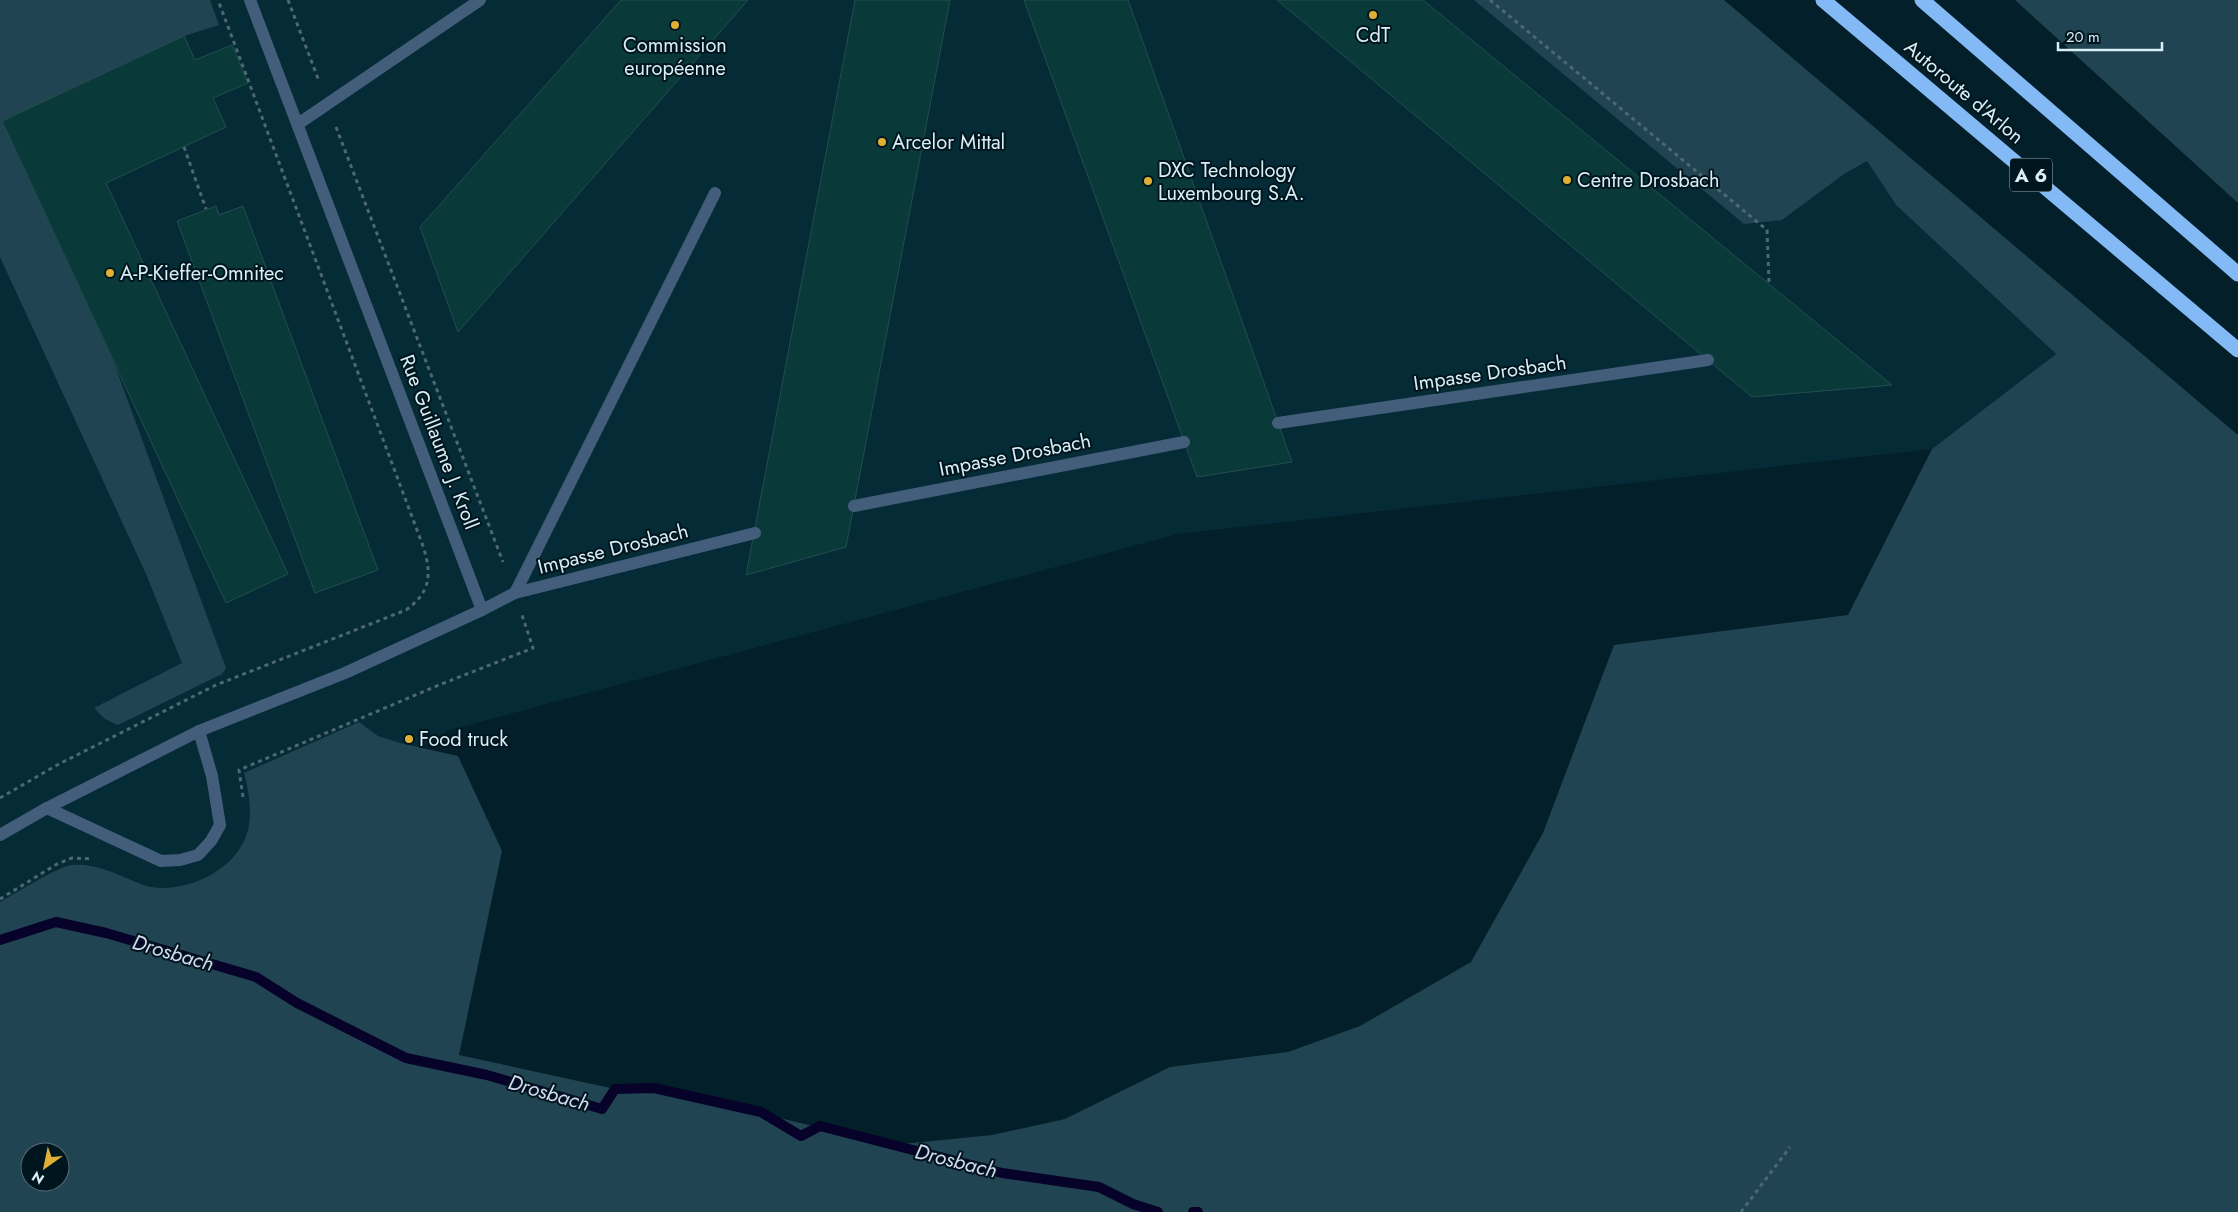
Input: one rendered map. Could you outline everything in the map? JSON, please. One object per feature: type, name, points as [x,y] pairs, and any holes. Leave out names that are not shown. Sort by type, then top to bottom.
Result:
[{"type":"highway","name":"Autoroute d'Arlon","points":[[1823,0],[2238,350]]},
{"type":"highway","name":"Autoroute d'Arlon","points":[[1922,0],[2238,274]]},
{"type":"street","name":"Rue Guillaume J. Kroll","points":[[250,0],[482,610]]},
{"type":"street","points":[[298,124],[480,0]]},
{"type":"street","points":[[515,593],[715,193]]},
{"type":"street","name":"Impasse Drosbach","points":[[1278,423],[1708,360]]},
{"type":"street","name":"Impasse Drosbach","points":[[854,506],[1184,442]]},
{"type":"street","name":"Impasse Drosbach","points":[[482,610],[515,593],[755,533]]},
{"type":"street","points":[[0,835],[47,808],[199,731],[345,672],[482,610]]},
{"type":"street","points":[[47,808],[161,861],[180,860],[198,855],[211,842],[220,825],[212,776],[199,731]]},
{"type":"path","points":[[0,798],[57,765],[216,685],[406,610],[417,602],[429,578],[428,562],[423,546],[218,0]]},
{"type":"path","points":[[288,0],[515,593],[534,648],[439,685]]},
{"type":"path","points":[[1490,0],[1767,230],[1769,282]]},
{"type":"path","points":[[184,147],[206,209]]},
{"type":"path","points":[[1741,1212],[1790,1147]]},
{"type":"shaded area","points":[[0,0],[1668,0],[1867,161],[1896,205],[2056,354],[1932,449],[1178,534],[447,731],[211,889],[0,915]]},
{"type":"shaded area","points":[[0,0],[210,0],[219,25],[184,36],[2,121],[114,363],[226,668],[222,674],[118,725],[105,719],[94,708],[182,663],[146,574],[0,257]]},
{"type":"shaded area","points":[[1474,0],[1724,0],[2238,435],[2238,1212],[0,1212],[0,902],[47,875],[71,865],[101,868],[151,887],[181,886],[196,882],[210,875],[223,867],[234,856],[243,844],[248,830],[250,816],[249,801],[244,773],[359,722],[378,736],[458,756],[502,851],[459,1055],[615,1089],[654,1088],[892,1145],[992,1135],[1065,1119],[1170,1067],[1288,1052],[1360,1026],[1471,962],[1543,833],[1614,645],[1848,615],[1932,449],[2056,354],[1896,205],[1867,161],[1844,174],[1782,220],[1744,224]]},
{"type":"shaded area","points":[[2015,0],[2238,0],[2238,203]]},
{"type":"building","points":[[621,0],[748,0],[458,332],[420,227]]},
{"type":"building","points":[[855,0],[950,0],[846,547],[746,575]]},
{"type":"building","points":[[1024,0],[1128,0],[1292,462],[1197,477]]},
{"type":"building","name":"Centre Drosbach","points":[[1277,0],[1423,0],[1892,385],[1752,397]]},
{"type":"building","name":"A-P-Kieffer-Omnitec","points":[[184,36],[195,60],[232,45],[248,83],[213,98],[226,127],[106,183],[288,574],[226,603],[2,121]]},
{"type":"building","name":"A-P-Kieffer-Omnitec","points":[[216,206],[219,215],[243,206],[378,570],[315,593],[177,221]]},
{"type":"waterway","name":"Drosbach","points":[[0,940],[56,922],[106,933],[256,977],[297,1003],[406,1058],[487,1075],[602,1109],[615,1089],[654,1088],[761,1112],[801,1136],[820,1126],[1002,1173],[1099,1187],[1133,1204],[1158,1212]]},
{"type":"waterway","name":"Drosbach","points":[[1193,1212],[1198,1212]]},
{"type":"place","name":"CdT","points":[[1373,15]]},
{"type":"place","name":"Commission européenne","points":[[675,25]]},
{"type":"place","name":"Arcelor Mittal","points":[[882,142]]},
{"type":"place","name":"Centre Drosbach","points":[[1567,180]]},
{"type":"place","name":"DXC Technology Luxembourg S.A.","points":[[1148,181]]},
{"type":"place","name":"A-P-Kieffer-Omnitec","points":[[110,273]]},
{"type":"place","name":"Food truck","points":[[409,739]]}]
